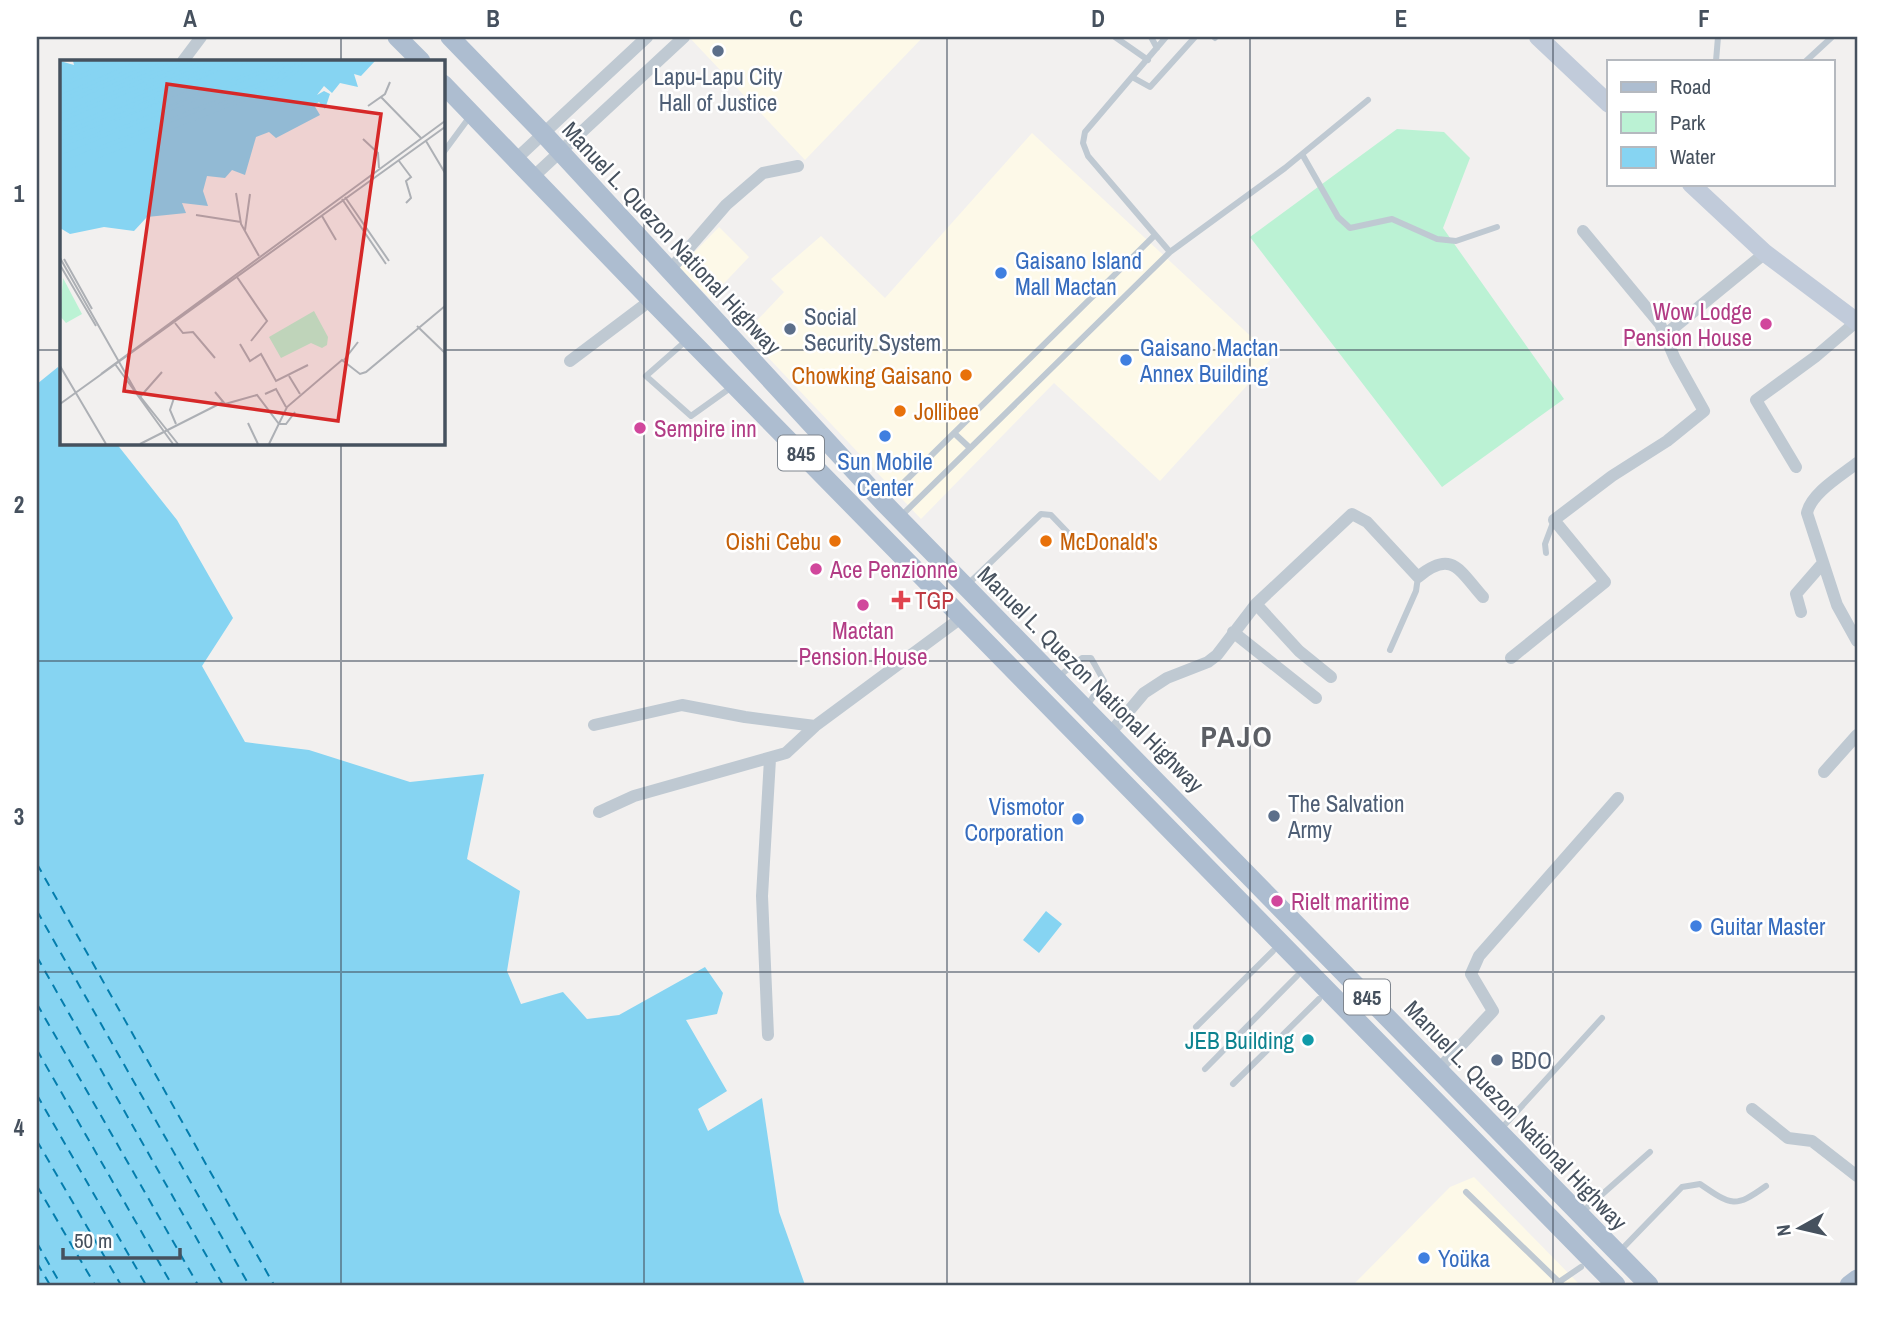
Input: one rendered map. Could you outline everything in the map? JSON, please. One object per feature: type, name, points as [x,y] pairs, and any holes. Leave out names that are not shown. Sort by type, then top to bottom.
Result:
[{"type":"main road","points":[[397,37],[420,60]]},
{"type":"main road","name":"Manuel L. Quezon National Highway","points":[[450,37],[543,133],[883,502],[1111,732],[1649,1285]]},
{"type":"main road","name":"Manuel L. Quezon National Highway","points":[[444,85],[1069,729],[1616,1285]]},
{"type":"main road","points":[[1069,729],[1086,708]]},
{"type":"main road","points":[[1252,913],[1251,929],[1598,1285]]},
{"type":"main road","points":[[1849,1285],[1857,1279]]},
{"type":"street","points":[[184,60],[201,37]]},
{"type":"street","points":[[516,159],[647,37]]},
{"type":"street","points":[[533,177],[684,37]]},
{"type":"street","points":[[1538,37],[1607,102]]},
{"type":"street","points":[[669,271],[726,205],[764,173],[798,166]]},
{"type":"street","points":[[1693,186],[1765,253],[1857,322],[1756,400],[1796,467]]},
{"type":"street","points":[[1511,658],[1605,582],[1554,520],[1612,476],[1667,441],[1704,411],[1675,359],[1666,334],[1583,231]]},
{"type":"street","points":[[1666,334],[1765,253]]},
{"type":"street","points":[[570,361],[651,300]]},
{"type":"street","points":[[1857,463],[1808,507],[1809,522],[1837,605],[1857,641]]},
{"type":"street","points":[[1111,732],[1144,693],[1167,678],[1208,662],[1256,604],[1352,514],[1367,522],[1418,576],[1435,563],[1445,562],[1454,565],[1483,597]]},
{"type":"street","points":[[1801,612],[1796,594],[1823,563]]},
{"type":"street","points":[[1256,604],[1299,651],[1331,677]]},
{"type":"street","points":[[599,812],[634,796],[786,753],[815,726],[961,618]]},
{"type":"street","points":[[1233,632],[1316,698]]},
{"type":"street","points":[[594,725],[682,705],[815,726]]},
{"type":"street","points":[[1824,772],[1857,735]]},
{"type":"street","points":[[768,1035],[762,896],[770,759]]},
{"type":"street","points":[[1438,1070],[1493,1012],[1471,974],[1479,956],[1618,798]]},
{"type":"street","points":[[1752,1109],[1788,1138],[1812,1140],[1857,1176]]},
{"type":"lane","points":[[1115,37],[1148,60]]},
{"type":"lane","points":[[1151,37],[1157,48]]},
{"type":"lane","points":[[1166,37],[1084,132],[1083,143],[1088,156],[1170,252]]},
{"type":"lane","points":[[1132,77],[1150,87],[1195,37]]},
{"type":"lane","points":[[1716,60],[1718,37]]},
{"type":"lane","points":[[1807,60],[1832,37]]},
{"type":"lane","points":[[899,518],[1170,252],[1302,154],[1368,100]]},
{"type":"lane","points":[[444,152],[472,114]]},
{"type":"lane","points":[[1302,154],[1338,217],[1350,228],[1392,219],[1437,239],[1456,241],[1497,227]]},
{"type":"lane","points":[[883,502],[1155,234]]},
{"type":"lane","points":[[688,338],[646,376],[691,416],[735,385]]},
{"type":"lane","points":[[954,433],[970,447]]},
{"type":"lane","points":[[965,587],[1041,513],[1051,515],[1073,538]]},
{"type":"lane","points":[[1546,553],[1545,544],[1554,520]]},
{"type":"lane","points":[[1390,650],[1416,591],[1418,576]]},
{"type":"lane","points":[[1057,678],[1082,659],[1091,658],[1104,681],[1086,708]]},
{"type":"lane","points":[[1196,1027],[1273,951]]},
{"type":"lane","points":[[1205,1069],[1297,976]]},
{"type":"lane","points":[[1233,1084],[1319,999]]},
{"type":"lane","points":[[1498,1131],[1602,1018]]},
{"type":"lane","points":[[1579,1214],[1650,1152]]},
{"type":"lane","points":[[1618,1253],[1682,1187],[1700,1184],[1726,1202],[1737,1203],[1766,1186]]},
{"type":"lane","points":[[1466,1192],[1560,1284],[1581,1267]]},
{"type":"shaded area","points":[[689,37],[923,37],[805,160]]},
{"type":"shaded area","points":[[1032,133],[1273,357],[1160,481],[1054,383],[921,519],[745,333],[784,292],[771,279],[821,236],[885,298]]},
{"type":"shaded area","points":[[719,227],[749,257],[710,298],[679,268]]},
{"type":"shaded area","points":[[1474,1177],[1580,1285],[1353,1285],[1450,1187]]},
{"type":"green space","points":[[1397,129],[1444,132],[1470,158],[1443,228],[1564,399],[1442,487],[1250,237]]},
{"type":"water","points":[[58,367],[60,444],[117,444],[177,520],[233,618],[202,666],[245,742],[309,750],[410,782],[484,774],[467,859],[520,891],[507,971],[521,1004],[563,992],[587,1019],[619,1015],[705,967],[723,993],[717,1014],[686,1020],[727,1091],[698,1109],[708,1131],[762,1098],[779,1212],[805,1285],[37,1285],[37,384]]},
{"type":"water","points":[[1046,911],[1062,924],[1039,953],[1023,940]]},
{"type":"ferry route","points":[[37,864],[274,1285]]},
{"type":"ferry route","points":[[37,911],[249,1285]]},
{"type":"ferry route","points":[[37,957],[223,1285]]},
{"type":"ferry route","points":[[37,1004],[198,1285]]},
{"type":"ferry route","points":[[37,1050],[172,1285]]},
{"type":"ferry route","points":[[37,1095],[146,1285]]},
{"type":"ferry route","points":[[37,1141],[121,1285]]},
{"type":"ferry route","points":[[37,1186],[95,1285]]},
{"type":"ferry route","points":[[37,1243],[61,1285]]},
{"type":"ferry route","points":[[37,1263],[50,1285]]},
{"type":"place","name":"Lapu-Lapu City Hall of Justice","points":[[718,51]]},
{"type":"place","name":"Gaisano Island Mall Mactan","points":[[1001,273]]},
{"type":"place","name":"Wow Lodge Pension House","points":[[1766,324]]},
{"type":"place","name":"Social Security System","points":[[790,329]]},
{"type":"place","name":"Gaisano Mactan Annex Building","points":[[1126,360]]},
{"type":"place","name":"Chowking Gaisano","points":[[966,375]]},
{"type":"place","name":"Jollibee","points":[[900,411]]},
{"type":"place","name":"Sempire inn","points":[[640,428]]},
{"type":"place","name":"Sun Mobile Center","points":[[885,436]]},
{"type":"place","name":"Oishi Cebu","points":[[835,541]]},
{"type":"place","name":"McDonald's","points":[[1046,541]]},
{"type":"place","name":"Ace Penzionne","points":[[816,569]]},
{"type":"place","name":"TGP","points":[[901,600]]},
{"type":"place","name":"Mactan Pension House","points":[[863,605]]},
{"type":"place","name":"The Salvation Army","points":[[1274,816]]},
{"type":"place","name":"Vismotor Corporation","points":[[1078,819]]},
{"type":"place","name":"Rielt maritime","points":[[1277,901]]},
{"type":"place","name":"Guitar Master","points":[[1696,926]]},
{"type":"place","name":"JEB Building","points":[[1308,1040]]},
{"type":"place","name":"BDO","points":[[1497,1060]]},
{"type":"place","name":"Yoüka","points":[[1424,1258]]},
{"type":"district","name":"PAJO","points":[[1237,736]]}]
